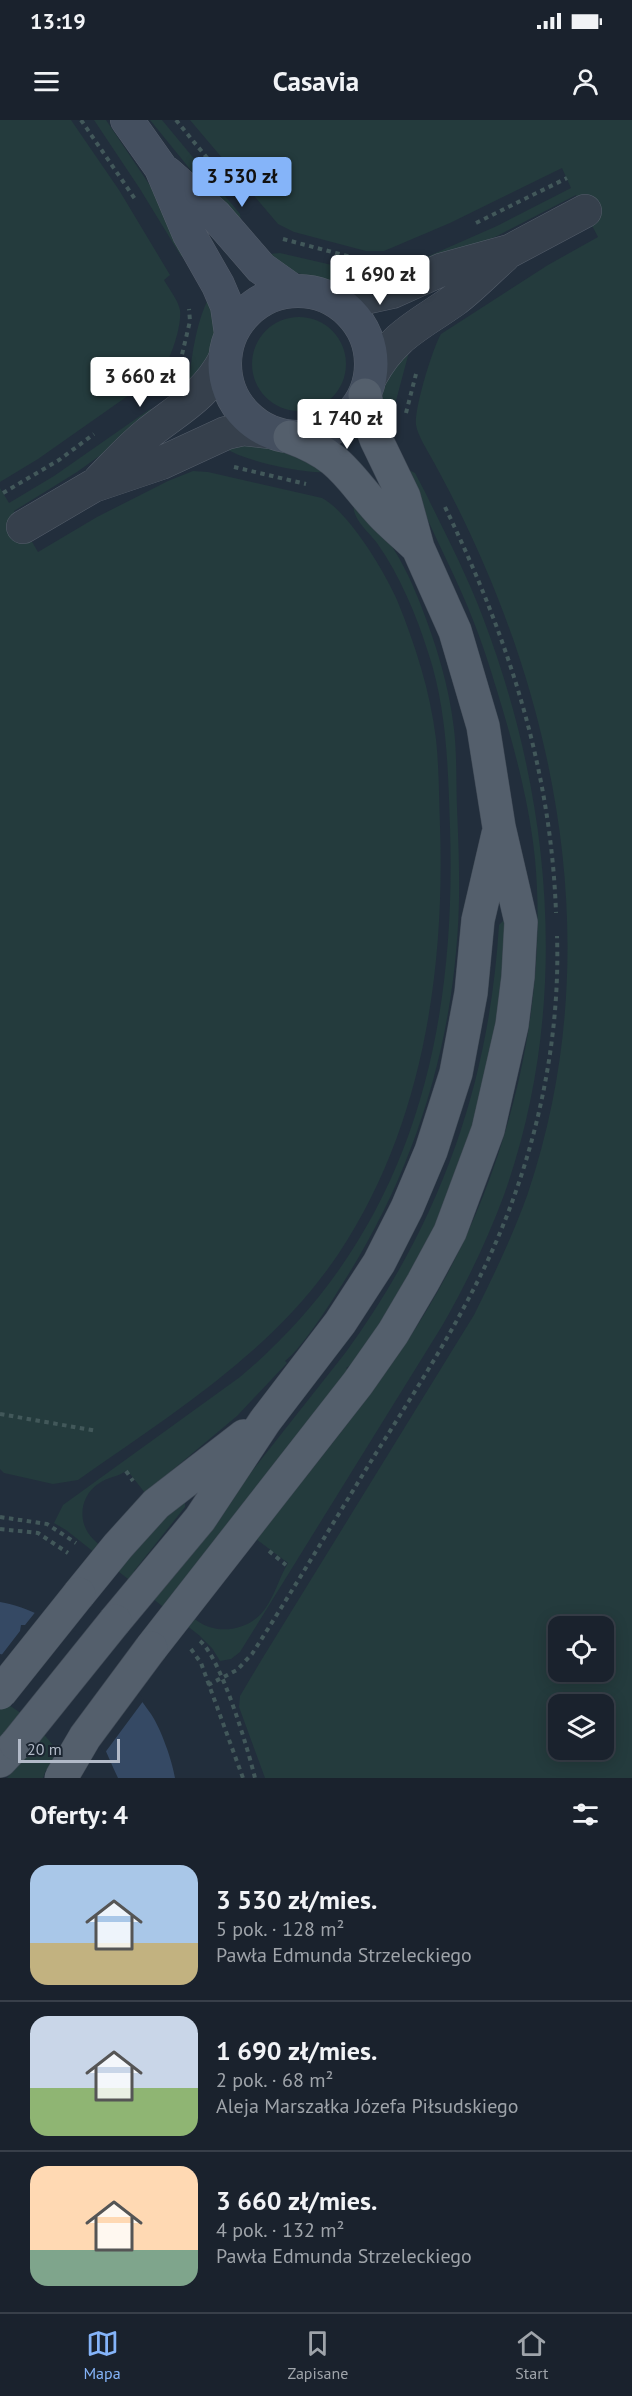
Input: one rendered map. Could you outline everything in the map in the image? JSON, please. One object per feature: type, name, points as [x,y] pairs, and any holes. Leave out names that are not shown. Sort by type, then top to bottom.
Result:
[{"type":"main road","points":[[127,120],[161,168],[189,234],[223,295],[230,320],[225,372],[230,391],[240,409],[254,422],[326,453],[339,464],[381,513],[418,548]]},
{"type":"main road","points":[[161,168],[215,215],[261,268],[292,290]]},
{"type":"main road","points":[[62,1778],[85,1737],[151,1648],[358,1383],[393,1333],[450,1232],[488,1130],[512,1025],[518,977],[521,922],[500,827],[489,751],[475,692],[448,612],[418,548],[404,497],[371,425],[368,385],[372,357],[368,338],[359,321],[346,307],[330,297],[311,291],[292,290],[273,294],[256,303],[242,317],[228,346]]},
{"type":"main road","points":[[280,435],[308,437],[341,424],[355,411],[368,385]]},
{"type":"main road","points":[[8,1752],[200,1518],[265,1421],[326,1343],[357,1298],[399,1226],[428,1161],[448,1103],[465,1034],[474,973],[478,920],[500,827]]},
{"type":"main road","points":[[0,1693],[118,1546],[156,1504],[265,1421]]},
{"type":"street","points":[[330,297],[345,299],[376,296],[441,270],[510,251],[585,211]]},
{"type":"street","points":[[368,385],[380,360],[402,335],[457,298],[510,251]]},
{"type":"street","points":[[93,486],[145,436],[197,397],[213,379],[228,346]]},
{"type":"street","points":[[23,527],[93,486],[161,463],[234,430],[253,429],[280,435]]},
{"type":"path","points":[[0,1414],[97,1431]]},
{"type":"path","points":[[0,1517],[47,1524],[84,1549]]},
{"type":"path","points":[[0,1529],[38,1533],[76,1558]]},
{"type":"path","points":[[268,1551],[286,1565]]},
{"type":"path","points":[[193,1636],[204,1644],[215,1660],[238,1719],[255,1778]]},
{"type":"path","points":[[187,1645],[201,1663],[243,1778]]},
{"type":"green space","points":[[0,120],[71,120],[119,190],[170,275],[164,280],[177,302],[180,317],[171,353],[159,374],[38,459],[0,482]]},
{"type":"green space","points":[[94,120],[106,120],[151,187],[194,259],[181,256]]},
{"type":"green space","points":[[150,120],[162,120],[240,214],[241,221],[233,222]]},
{"type":"green space","points":[[190,120],[632,120],[632,1778],[265,1778],[239,1707],[240,1696],[262,1659],[474,1315],[503,1255],[528,1193],[553,1097],[566,1001],[566,904],[556,808],[536,713],[506,620],[468,530],[420,436],[416,417],[433,351],[441,334],[548,265],[598,237],[576,195],[497,236],[415,272],[416,264],[422,259],[497,226],[571,188],[562,168],[450,223],[384,251],[366,251],[294,232],[278,224]]},
{"type":"green space","points":[[280,253],[358,271],[377,283],[334,282],[297,273],[283,268],[269,254]]},
{"type":"green space","points":[[212,292],[217,324],[209,357],[189,382],[199,324]]},
{"type":"green space","points":[[299,317],[317,320],[332,331],[343,346],[346,364],[343,382],[332,397],[317,408],[299,411],[281,408],[266,397],[255,382],[252,364],[255,346],[266,331],[281,320]]},
{"type":"green space","points":[[409,352],[389,427],[381,427],[382,397],[389,373]]},
{"type":"green space","points":[[150,409],[159,413],[77,472],[14,511],[38,552],[97,517],[193,471],[208,472],[322,498],[343,515],[365,543],[397,600],[416,650],[426,685],[436,739],[439,782],[438,937],[432,993],[409,1102],[390,1154],[367,1205],[339,1253],[284,1321],[219,1379],[78,1480],[53,1484],[4,1473],[0,1469],[0,488],[9,503],[54,476]]},
{"type":"green space","points":[[226,443],[264,445],[285,452],[327,472],[274,466],[246,458],[225,448]]},
{"type":"green space","points":[[409,470],[415,473],[425,492],[476,599],[506,685],[525,757],[538,830],[545,904],[545,978],[539,1051],[525,1124],[504,1195],[483,1246],[459,1294],[442,1326],[240,1652],[231,1659],[220,1661],[212,1648],[200,1636],[66,1530],[54,1523],[63,1505],[240,1377],[298,1322],[345,1262],[382,1197],[411,1129],[431,1058],[444,983],[450,907],[450,828],[443,717],[428,652],[407,596],[377,543],[358,520],[354,504],[383,534],[409,576],[436,649],[452,713],[456,758],[459,898],[458,934],[451,995],[434,1078],[406,1160],[370,1238],[309,1334],[285,1361],[287,1363],[237,1416],[145,1493],[127,1470],[102,1482],[87,1496],[82,1511],[89,1534],[123,1563],[157,1526],[183,1502],[185,1503],[185,1507],[134,1571],[158,1590],[346,1352],[379,1303],[408,1253],[433,1202],[454,1150],[471,1097],[484,1041],[499,925],[503,921],[506,922],[499,1013],[474,1126],[431,1236],[395,1301],[354,1363],[346,1368],[349,1371],[170,1599],[199,1622],[216,1629],[244,1626],[259,1616],[268,1604],[288,1563],[256,1539],[389,1368],[428,1308],[456,1258],[480,1205],[500,1149],[516,1092],[528,1033],[535,975],[538,916],[535,859],[524,792],[507,725],[479,635],[461,590],[421,505]]},
{"type":"green space","points":[[0,1700],[32,1722],[71,1771],[55,1778],[46,1770],[43,1778],[7,1778],[29,1754],[0,1739]]},
{"type":"water","points":[[0,1602],[21,1607],[64,1629],[104,1660],[122,1678],[155,1720],[166,1745],[175,1778],[118,1778],[97,1733],[80,1709],[54,1685],[31,1669],[0,1654]]},
{"type":"pier","points":[[37,1610],[60,1621],[96,1647],[126,1676],[144,1700],[104,1754],[78,1711],[33,1673],[0,1657],[20,1631],[21,1625],[25,1625]]}]
